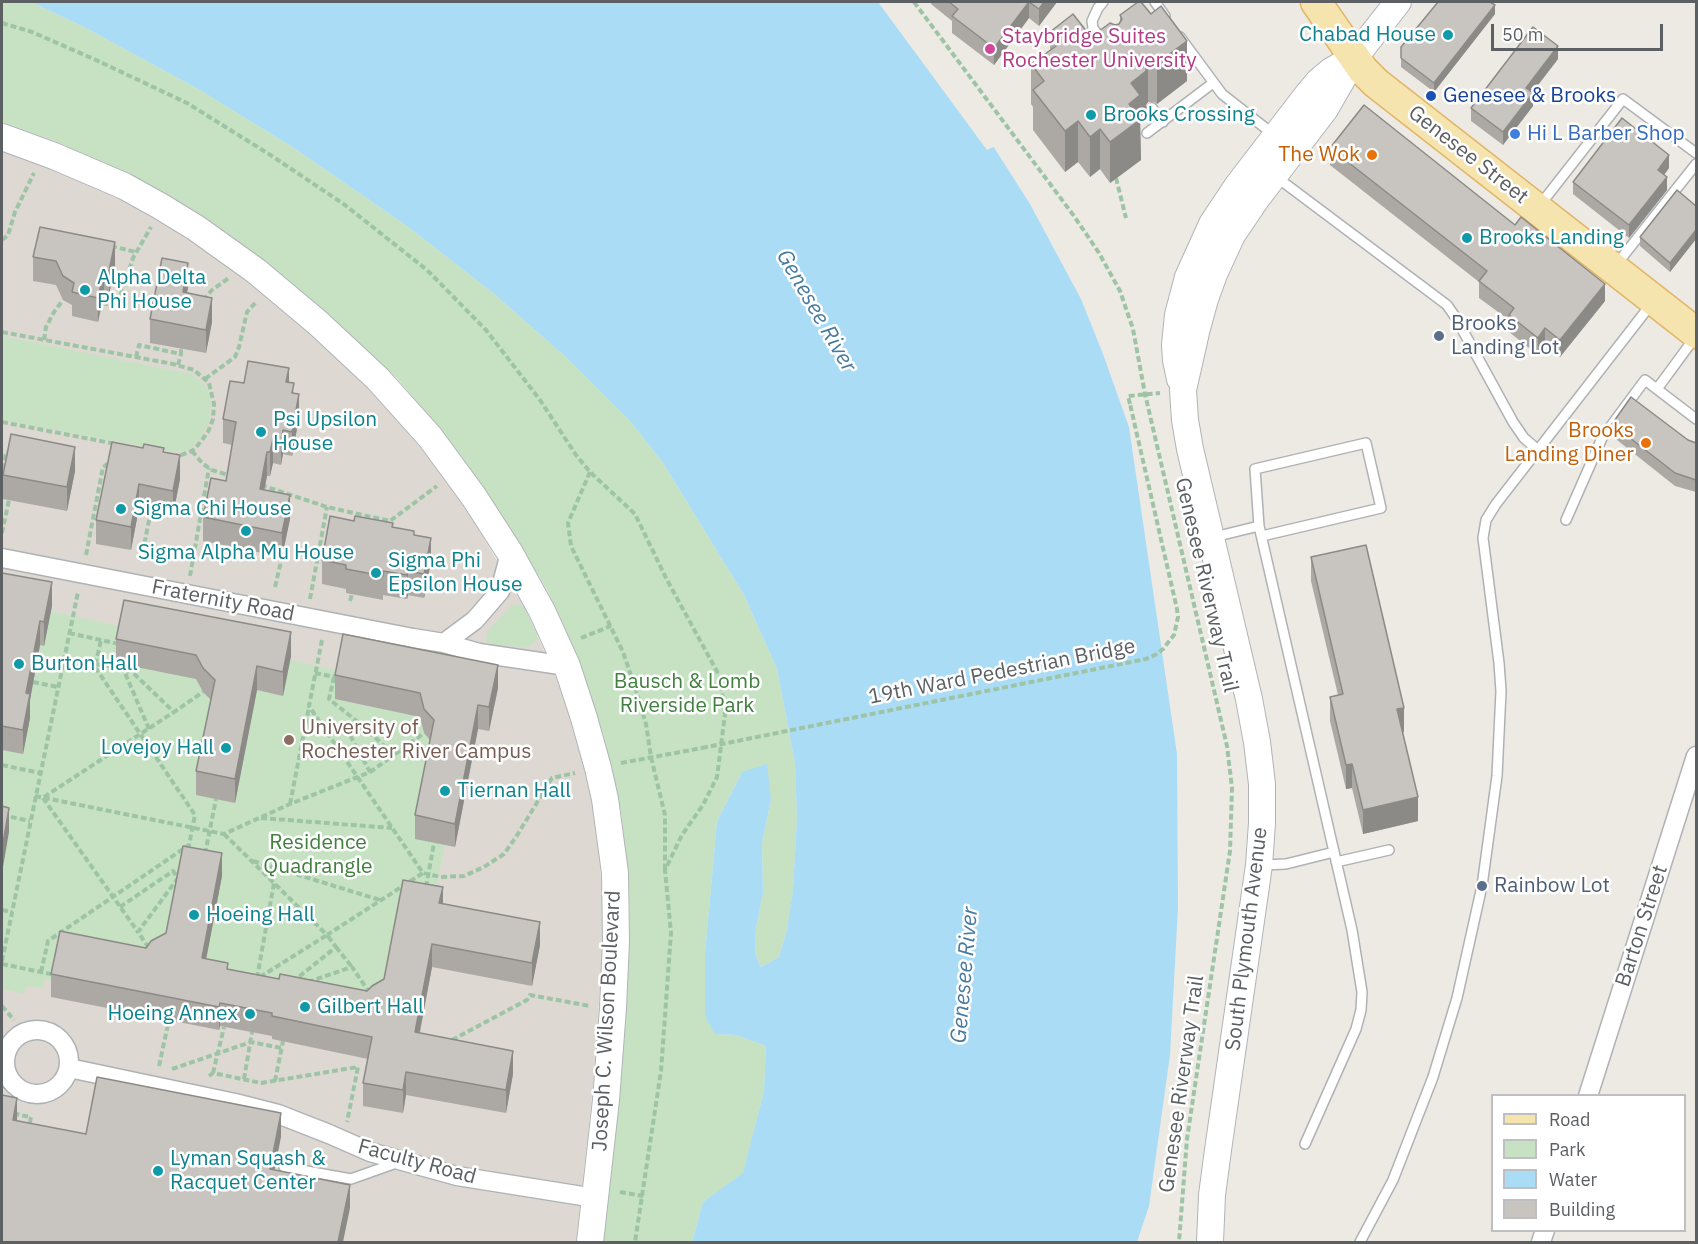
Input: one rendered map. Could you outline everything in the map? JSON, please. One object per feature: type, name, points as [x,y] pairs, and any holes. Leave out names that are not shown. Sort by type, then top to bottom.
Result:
[{"type":"main road","name":"Genesee Street","points":[[1316,2],[1369,77],[1696,335]]},
{"type":"main road","points":[[1354,57],[1398,2]]},
{"type":"main road","name":"South Plymouth Avenue","points":[[1210,1242],[1212,1195],[1260,865],[1263,803],[1257,742],[1249,699],[1185,420],[1173,391],[1176,360],[1175,330],[1188,277],[1212,224],[1238,185],[1319,81],[1354,57]]},
{"type":"main road","name":"South Plymouth Avenue","points":[[1173,391],[1197,328],[1214,274],[1232,235],[1324,110],[1354,57]]},
{"type":"main road","name":"Joseph C. Wilson Boulevard","points":[[2,137],[124,186],[196,228],[256,271],[318,323],[385,387],[430,437],[474,497],[510,552],[542,611],[563,657],[598,768],[615,873],[616,941],[606,1100],[603,1194],[590,1242]]},
{"type":"street","points":[[444,643],[475,620],[500,591],[510,552]]},
{"type":"street","name":"Fraternity Road","points":[[2,558],[444,643],[479,653],[563,657]]},
{"type":"street","name":"Barton Street","points":[[1588,1094],[1696,756]]},
{"type":"street","name":"Faculty Road","points":[[69,1068],[278,1114],[370,1152],[457,1176],[603,1194]]},
{"type":"lane","points":[[1103,2],[1092,21],[1093,28],[1109,51]]},
{"type":"lane","points":[[1155,2],[1168,20]]},
{"type":"lane","points":[[1174,29],[1213,83],[1231,103],[1275,136]]},
{"type":"lane","points":[[1147,133],[1213,83]]},
{"type":"lane","points":[[1537,209],[1623,99],[1696,153]]},
{"type":"lane","points":[[1152,108],[1163,122]]},
{"type":"lane","points":[[1613,268],[1696,164]]},
{"type":"lane","points":[[1274,175],[1447,305],[1513,422],[1524,438],[1538,450]]},
{"type":"lane","points":[[1360,1242],[1389,1187],[1410,1140],[1450,1025],[1467,960],[1482,886],[1497,776],[1501,691],[1483,538],[1486,520],[1654,300]]},
{"type":"lane","points":[[1657,389],[1696,335]]},
{"type":"lane","points":[[1566,520],[1606,431],[1645,380],[1696,419]]},
{"type":"lane","points":[[1211,537],[1261,531],[1381,508],[1366,443],[1255,469],[1261,531],[1358,964],[1362,1002],[1356,1029],[1305,1144]]},
{"type":"lane","points":[[1260,865],[1286,864],[1389,850]]},
{"type":"lane","points":[[284,1167],[351,1179],[401,1161]]},
{"type":"path","name":"Genesee Riverway Trail","points":[[914,2],[1074,216],[1099,253],[1120,291],[1133,328],[1145,394],[1227,746],[1232,788],[1229,860],[1187,1139],[1179,1242]]},
{"type":"path","points":[[2,240],[8,235],[15,212],[36,170]]},
{"type":"path","points":[[1116,178],[1126,218]]},
{"type":"path","points":[[102,303],[117,306],[133,258],[153,224]]},
{"type":"path","points":[[105,244],[136,252]]},
{"type":"path","points":[[201,302],[212,290],[232,276]]},
{"type":"path","points":[[205,379],[235,357],[247,312],[259,298]]},
{"type":"path","points":[[44,340],[46,327],[63,300]]},
{"type":"path","points":[[2,332],[194,370],[209,383],[213,394],[213,419],[208,432],[192,451],[173,455]]},
{"type":"path","points":[[136,357],[139,345],[181,351],[178,365]]},
{"type":"path","points":[[1145,394],[1173,391]]},
{"type":"path","name":"19th Ward Pedestrian Bridge","points":[[612,765],[1146,659],[1155,655],[1174,635],[1178,617],[1128,396],[1145,394]]},
{"type":"path","points":[[213,419],[220,420]]},
{"type":"path","points":[[2,422],[119,444],[117,451]]},
{"type":"path","points":[[51,441],[53,432]]},
{"type":"path","points":[[192,451],[209,468],[240,479]]},
{"type":"path","points":[[8,475],[2,473],[6,452],[16,454]]},
{"type":"path","points":[[84,562],[103,467],[116,458]]},
{"type":"path","points":[[189,582],[209,468]]},
{"type":"path","points":[[590,472],[568,523],[571,546],[623,652],[646,724],[651,757],[665,815],[665,870]]},
{"type":"path","points":[[100,482],[108,483]]},
{"type":"path","points":[[261,485],[327,507],[390,521],[440,484]]},
{"type":"path","points":[[2,533],[9,500]]},
{"type":"path","points":[[309,606],[327,507]]},
{"type":"path","points":[[141,561],[151,510]]},
{"type":"path","points":[[369,525],[372,517]]},
{"type":"path","points":[[200,519],[207,520]]},
{"type":"path","points":[[275,587],[282,556]]},
{"type":"path","points":[[55,975],[2,963],[79,585]]},
{"type":"path","points":[[350,601],[352,594]]},
{"type":"path","points":[[563,657],[611,626]]},
{"type":"path","points":[[69,633],[120,644]]},
{"type":"path","points":[[41,972],[48,941],[189,845],[193,828],[195,815],[95,667],[101,640]]},
{"type":"path","points":[[290,804],[322,640]]},
{"type":"path","points":[[96,663],[130,670],[174,712]]},
{"type":"path","points":[[130,670],[125,673],[149,729]]},
{"type":"path","points":[[315,673],[339,678]]},
{"type":"path","points":[[334,677],[329,699],[394,755]]},
{"type":"path","points":[[33,682],[58,687]]},
{"type":"path","points":[[43,798],[203,692]]},
{"type":"path","points":[[309,706],[423,873],[441,877],[464,876],[484,867],[504,854],[552,778],[579,773]]},
{"type":"path","points":[[364,727],[351,737],[370,772]]},
{"type":"path","points":[[224,834],[290,804],[370,772],[424,733]]},
{"type":"path","points":[[2,765],[40,773]]},
{"type":"path","points":[[35,796],[224,834],[327,935],[372,996]]},
{"type":"path","points":[[43,798],[150,951]]},
{"type":"path","points":[[204,861],[216,799]]},
{"type":"path","points":[[2,815],[30,821]]},
{"type":"path","points":[[259,818],[392,829]]},
{"type":"path","points":[[424,896],[434,843]]},
{"type":"path","points":[[250,860],[381,900]]},
{"type":"path","points":[[120,907],[173,871],[178,878],[138,932]]},
{"type":"path","points":[[256,980],[423,873]]},
{"type":"path","points":[[254,987],[274,883]]},
{"type":"path","points":[[2,910],[12,912]]},
{"type":"path","points":[[336,947],[292,983],[299,985],[352,968]]},
{"type":"path","points":[[256,980],[264,980]]},
{"type":"path","points":[[450,1041],[527,1000],[530,995],[591,1007]]},
{"type":"path","points":[[2,1006],[14,1020]]},
{"type":"path","points":[[157,1073],[169,1020]]},
{"type":"path","points":[[207,1078],[213,1073],[224,1027]]},
{"type":"path","points":[[243,1085],[252,1032]]},
{"type":"path","points":[[275,1081],[283,1041]]},
{"type":"path","points":[[167,1070],[251,1042],[281,1048]]},
{"type":"path","points":[[345,1128],[360,1057]]},
{"type":"path","points":[[213,1073],[261,1083],[358,1067]]},
{"type":"path","points":[[7,1107],[19,1115],[31,1117],[29,1128]]},
{"type":"path","points":[[603,1194],[643,1196]]},
{"type":"shaded area","name":"University of Rochester River Campus","points":[[2,151],[43,165],[95,188],[142,210],[195,240],[245,278],[315,337],[364,382],[435,465],[473,520],[524,607],[563,693],[590,787],[599,853],[603,907],[601,973],[593,1087],[576,1242],[2,1242]]},
{"type":"green space","name":"Bausch & Lomb Riverside Park","points":[[2,2],[31,2],[86,28],[198,89],[294,148],[407,226],[493,293],[568,359],[631,422],[663,463],[744,595],[777,669],[795,763],[797,818],[793,890],[787,929],[779,957],[761,967],[755,953],[756,928],[763,893],[762,843],[771,800],[742,772],[717,821],[705,953],[705,1016],[716,1034],[736,1035],[766,1046],[764,1091],[743,1174],[703,1202],[692,1242],[601,1242],[612,1164],[627,995],[630,936],[629,882],[621,812],[603,733],[577,657],[548,591],[506,522],[454,446],[397,378],[333,319],[268,264],[206,220],[132,177],[55,141],[2,122]]},
{"type":"green space","points":[[2,336],[191,374],[208,390],[211,404],[208,425],[191,448],[173,452],[2,420]]},
{"type":"green space","points":[[518,604],[524,607],[537,634],[533,644],[527,647],[488,643],[487,632],[511,606]]},
{"type":"green space","name":"Residence Quadrangle","points":[[51,611],[123,627],[199,680],[203,692],[215,701],[235,802],[257,690],[283,696],[290,660],[340,671],[335,699],[421,717],[424,733],[434,742],[445,845],[432,908],[383,1006],[166,957],[54,981],[45,979],[43,988],[26,986],[24,994],[2,989],[2,873],[9,832],[2,830],[2,750],[23,753],[26,717],[40,645],[44,645]]},
{"type":"water","name":"Genesee River","points":[[31,2],[885,2],[974,116],[1030,204],[1081,299],[1129,427],[1177,754],[1178,908],[1170,1055],[1149,1206],[1137,1242],[692,1242],[703,1202],[743,1173],[764,1091],[766,1046],[736,1035],[715,1034],[705,1016],[705,953],[717,821],[742,772],[767,764],[771,800],[762,843],[763,893],[756,928],[755,953],[761,967],[779,957],[787,929],[793,889],[797,818],[795,763],[777,669],[744,595],[663,463],[631,422],[568,359],[493,293],[407,226],[294,148],[198,89],[86,28]]},
{"type":"pier","points":[[878,2],[889,2],[909,25],[997,145],[987,150]]},
{"type":"building","points":[[949,2],[1029,2],[994,48],[952,16],[958,9]]},
{"type":"building","points":[[1029,2],[1044,2],[1039,9]]},
{"type":"building","points":[[1141,2],[1151,14],[1161,6],[1187,41],[1157,63],[1148,62],[1146,71],[1131,83],[1140,95],[1129,104],[1141,119],[1110,142],[1100,129],[1090,137],[1078,121],[1065,131],[1033,90],[1044,81],[1031,64],[1059,44],[1050,32],[1073,14],[1091,37],[1110,23],[1119,24],[1122,19],[1120,15]]},
{"type":"building","name":"Chabad House","points":[[1438,2],[1490,2],[1495,5],[1434,83],[1401,58],[1401,47]]},
{"type":"building","points":[[1533,27],[1558,46],[1526,88],[1533,93],[1503,132],[1471,108]]},
{"type":"building","name":"Brooks Landing","points":[[1364,105],[1515,225],[1521,217],[1605,284],[1560,340],[1545,328],[1538,338],[1509,315],[1514,308],[1479,281],[1487,271],[1330,148]]},
{"type":"building","points":[[1622,118],[1669,155],[1658,170],[1667,177],[1629,225],[1573,182]]},
{"type":"building","points":[[1677,190],[1696,206],[1696,230],[1670,263],[1640,237]]},
{"type":"building","points":[[40,227],[115,242],[109,271],[104,270],[98,298],[72,292],[74,283],[63,276],[56,261],[33,257]]},
{"type":"building","points":[[162,258],[188,263],[183,292],[212,298],[206,330],[150,319]]},
{"type":"building","points":[[248,361],[289,368],[286,382],[294,383],[292,393],[299,394],[292,432],[283,430],[281,441],[273,439],[270,452],[267,452],[260,489],[290,495],[282,533],[203,517],[211,478],[226,481],[236,422],[223,419],[230,381],[244,383]]},
{"type":"building","points":[[1631,397],[1688,440],[1696,443],[1696,480],[1675,473],[1612,424]]},
{"type":"building","points":[[11,434],[75,447],[67,487],[3,475]]},
{"type":"building","points":[[112,442],[143,448],[144,444],[164,448],[163,452],[180,455],[173,491],[139,484],[131,527],[96,520]]},
{"type":"building","points":[[330,516],[354,521],[355,516],[393,523],[392,527],[414,531],[414,535],[431,538],[424,574],[408,571],[407,575],[383,571],[383,576],[346,569],[346,565],[322,560]]},
{"type":"building","points":[[1366,545],[1404,708],[1397,709],[1418,797],[1363,810],[1352,764],[1346,765],[1330,697],[1343,694],[1311,557]]},
{"type":"building","name":"Burton Hall","points":[[2,573],[52,582],[44,622],[40,621],[26,693],[30,694],[23,730],[2,726]]},
{"type":"building","name":"Lovejoy Hall","points":[[124,600],[291,632],[283,672],[257,666],[235,779],[196,771],[215,680],[203,668],[196,655],[116,639]]},
{"type":"building","name":"Tiernan Hall","points":[[343,634],[498,665],[489,707],[478,705],[455,824],[415,815],[434,720],[424,709],[420,693],[335,675]]},
{"type":"building","points":[[2,806],[9,808],[2,849]]},
{"type":"building","points":[[183,846],[222,853],[202,958],[228,963],[227,969],[279,979],[280,974],[367,991],[384,979],[403,880],[443,887],[439,903],[540,922],[532,963],[432,944],[415,1032],[513,1051],[506,1090],[406,1072],[403,1090],[363,1083],[372,1037],[272,1016],[272,1013],[220,1003],[219,1007],[51,974],[60,931],[146,948],[151,941],[166,933]]},
{"type":"building","name":"Lyman Squash & Racquet Center","points":[[97,1077],[281,1113],[270,1169],[350,1185],[338,1242],[2,1242],[2,1095],[17,1098],[13,1120],[86,1134]]},
{"type":"place","name":"Chabad House","points":[[1448,35]]},
{"type":"place","name":"Staybridge Suites Rochester University","points":[[990,49]]},
{"type":"place","name":"Genesee & Brooks","points":[[1431,96]]},
{"type":"place","name":"Brooks Crossing","points":[[1091,115]]},
{"type":"place","name":"Hi L Barber Shop","points":[[1515,134]]},
{"type":"place","name":"The Wok","points":[[1372,155]]},
{"type":"place","name":"Brooks Landing","points":[[1467,238]]},
{"type":"place","name":"Alpha Delta Phi House","points":[[85,290]]},
{"type":"place","name":"Brooks Landing Lot","points":[[1439,336]]},
{"type":"place","name":"Psi Upsilon House","points":[[261,432]]},
{"type":"place","name":"Brooks Landing Diner","points":[[1646,443]]},
{"type":"place","name":"Sigma Chi House","points":[[121,509]]},
{"type":"place","name":"Sigma Alpha Mu House","points":[[246,531]]},
{"type":"place","name":"Sigma Phi Epsilon House","points":[[376,573]]},
{"type":"place","name":"Burton Hall","points":[[19,664]]},
{"type":"place","name":"University of Rochester River Campus","points":[[289,740]]},
{"type":"place","name":"Lovejoy Hall","points":[[226,748]]},
{"type":"place","name":"Tiernan Hall","points":[[445,791]]},
{"type":"place","name":"Rainbow Lot","points":[[1482,886]]},
{"type":"place","name":"Hoeing Hall","points":[[194,915]]},
{"type":"place","name":"Gilbert Hall","points":[[305,1007]]},
{"type":"place","name":"Hoeing Annex","points":[[250,1014]]},
{"type":"place","name":"Lyman Squash & Racquet Center","points":[[158,1171]]}]
